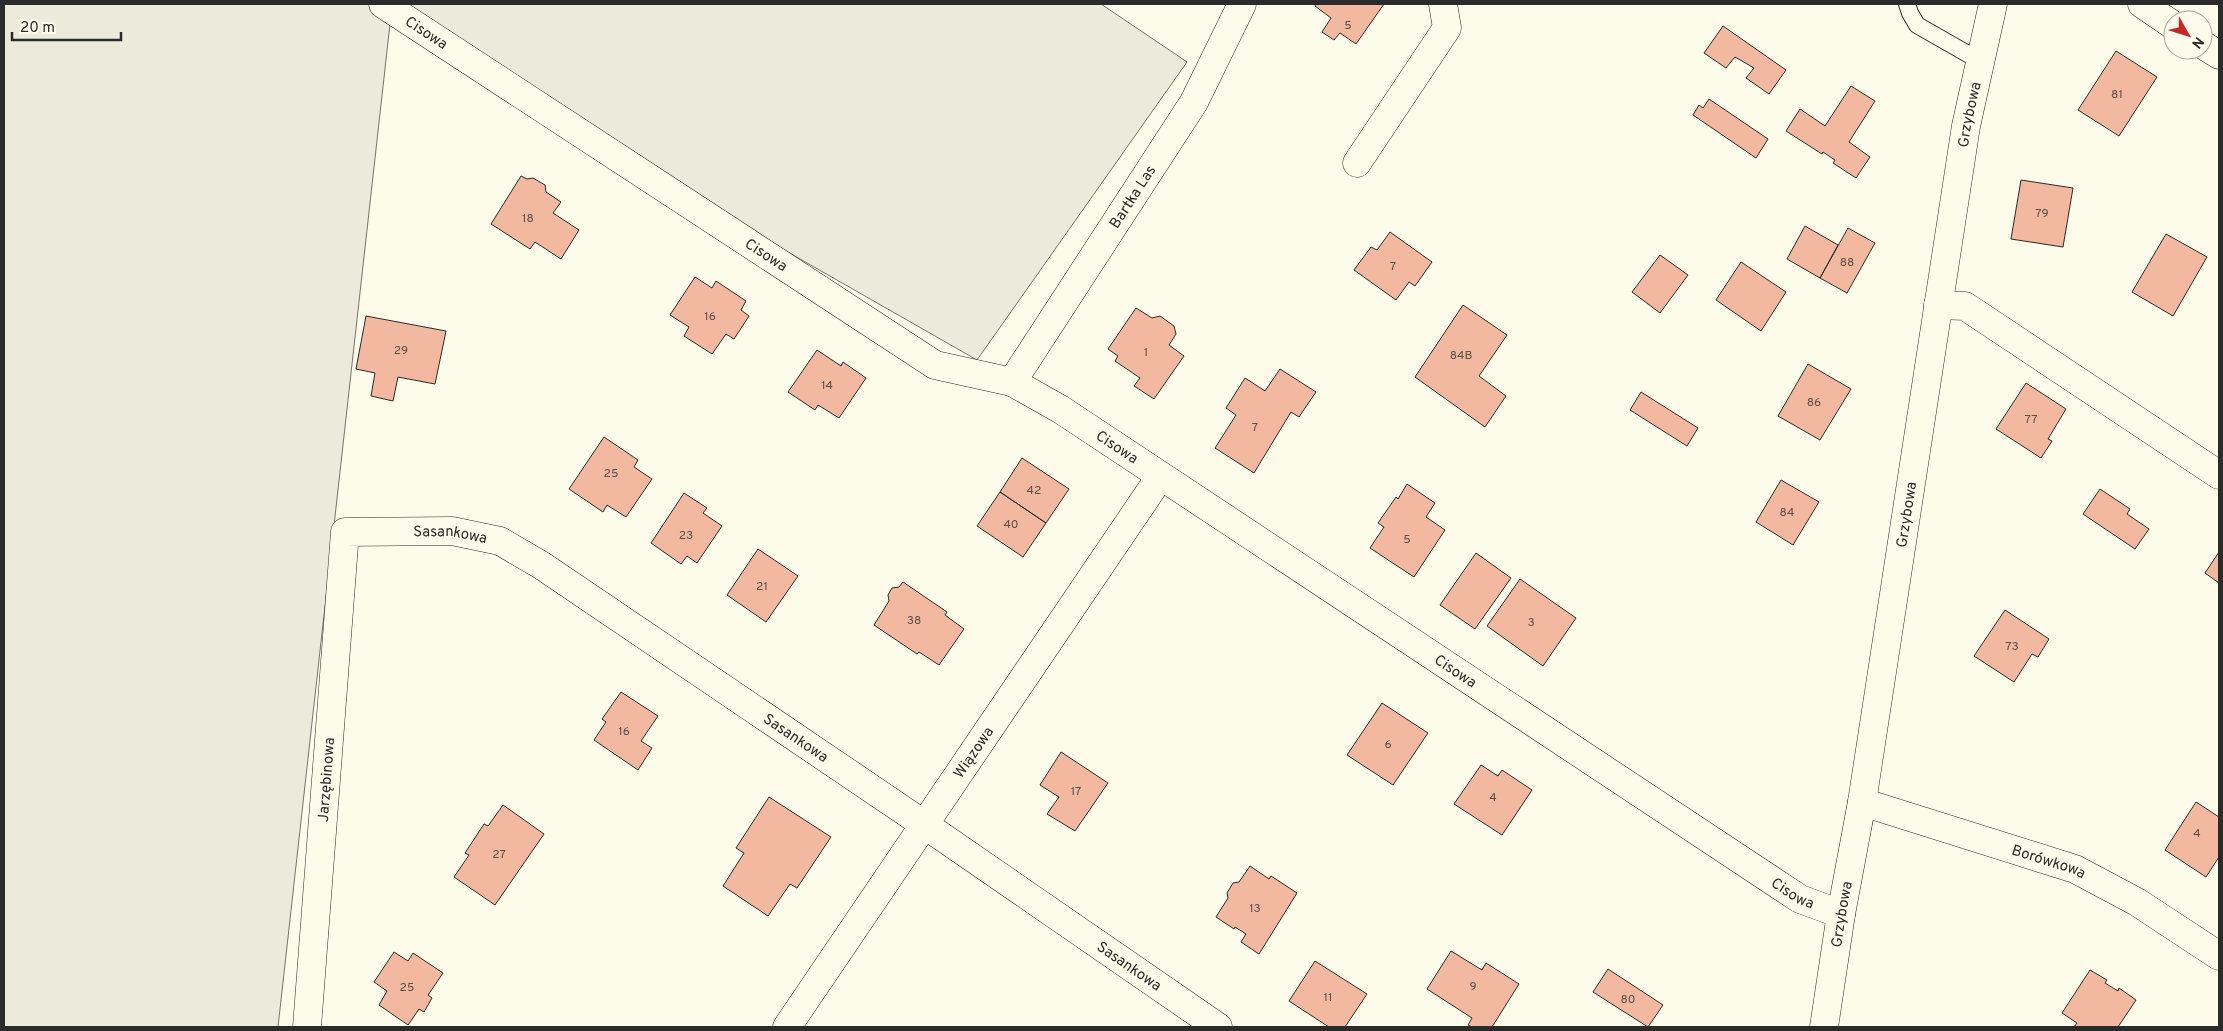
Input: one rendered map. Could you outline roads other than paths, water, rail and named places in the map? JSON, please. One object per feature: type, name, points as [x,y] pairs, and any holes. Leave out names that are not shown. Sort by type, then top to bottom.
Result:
[{"type":"street","name":"Cisowa","points":[[383,4],[935,365],[1012,382],[1060,409],[1800,900],[1841,914]]},
{"type":"street","name":"Bartka Las","points":[[1012,382],[1194,102],[1242,4]]},
{"type":"street","points":[[1358,163],[1447,28],[1443,4]]},
{"type":"street","name":"Grzybowa","points":[[1824,1027],[1841,914],[1862,802],[1966,126],[1994,4]]},
{"type":"street","points":[[2142,4],[2163,18]]},
{"type":"street","points":[[1938,305],[1965,306],[2219,475]]},
{"type":"street","name":"Wiązowa","points":[[787,1027],[1160,477]]},
{"type":"street","name":"Sasankowa","points":[[345,532],[452,531],[500,541],[541,565],[925,825],[1218,1027]]},
{"type":"street","name":"Jarzębinowa","points":[[307,1027],[345,532]]},
{"type":"street","name":"Borówkowa","points":[[1862,802],[2075,869],[2137,902],[2219,956]]},
{"type":"lane","points":[[1907,4],[1917,25],[1980,61]]}]
